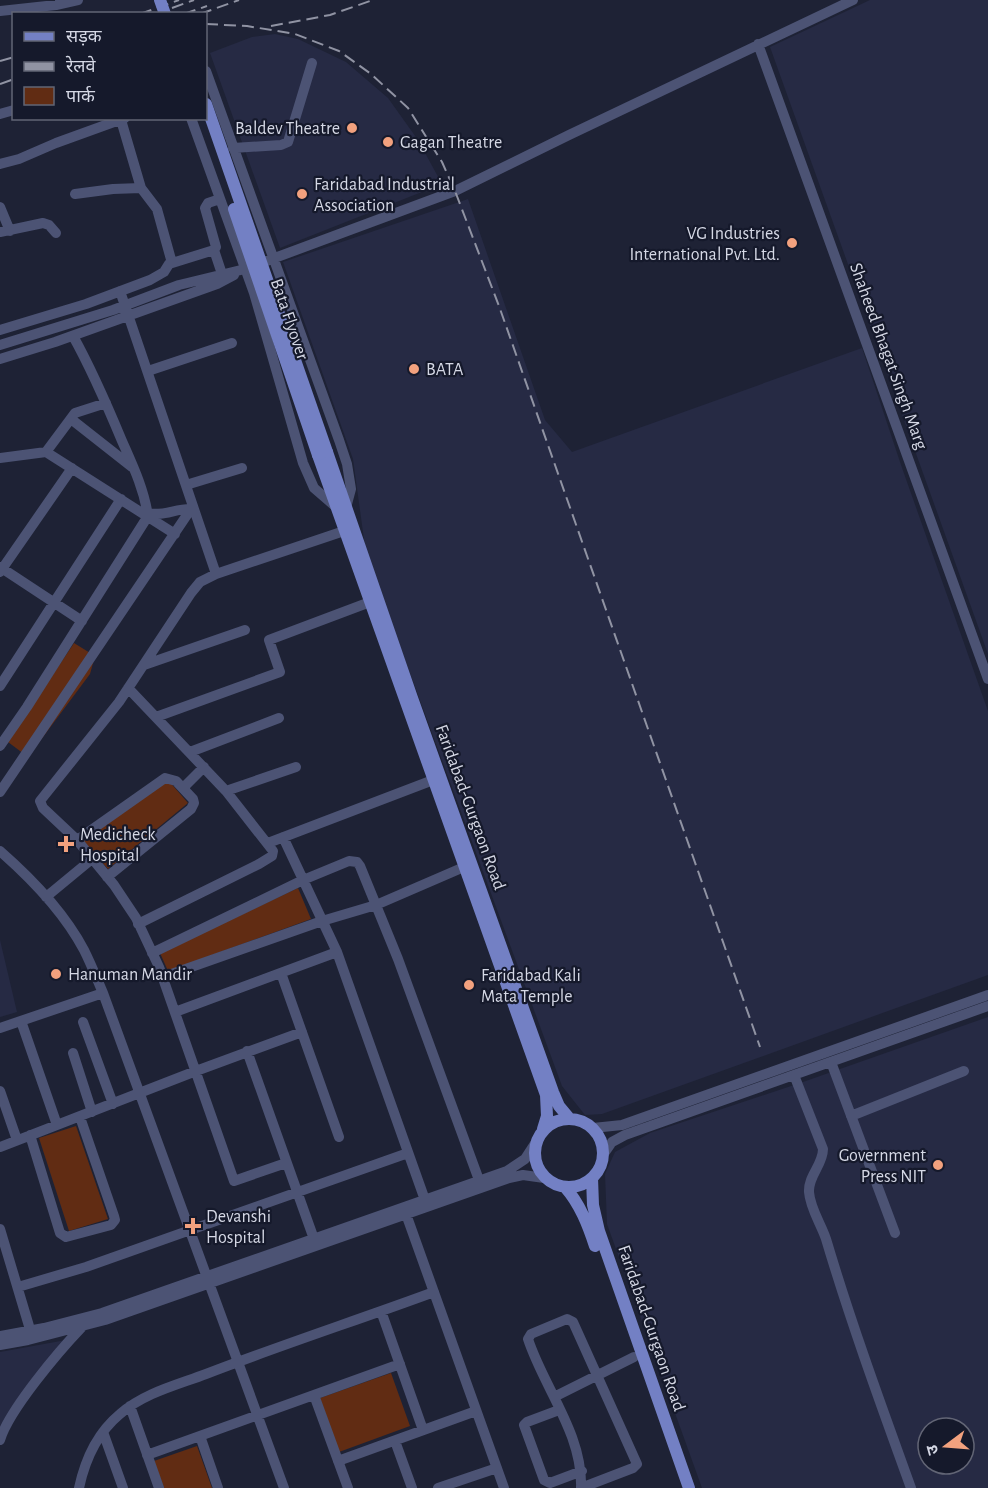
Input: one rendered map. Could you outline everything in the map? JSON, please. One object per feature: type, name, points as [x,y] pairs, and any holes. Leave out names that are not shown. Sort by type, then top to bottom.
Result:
[{"type":"main road","name":"Bata Flyover","points":[[207,107],[322,454]]},
{"type":"main road","name":"Bata Flyover","points":[[203,120],[350,529]]},
{"type":"main road","name":"Faridabad-Gurgaon Road","points":[[350,529],[370,602],[553,1092],[559,1106],[569,1118]]},
{"type":"main road","name":"Faridabad-Gurgaon Road","points":[[350,529],[437,779],[464,867],[546,1095],[547,1116],[543,1129]]},
{"type":"main road","points":[[569,1118],[582,1121],[593,1128],[601,1140],[603,1155],[601,1167],[592,1178],[582,1185],[565,1187],[555,1185],[544,1178],[536,1166],[534,1153],[536,1142],[543,1129],[555,1121],[569,1118]]},
{"type":"main road","name":"Faridabad-Gurgaon Road","points":[[592,1178],[593,1205],[599,1231],[689,1488]]},
{"type":"main road","name":"Faridabad-Gurgaon Road","points":[[565,1187],[574,1198],[588,1226],[680,1488]]},
{"type":"street","points":[[0,11],[56,5],[78,0]]},
{"type":"street","points":[[0,359],[73,336],[179,285],[245,269],[456,191],[580,129],[853,0]]},
{"type":"street","name":"Shaheed Bhagat Singh Marg","points":[[758,44],[988,678]]},
{"type":"street","points":[[233,148],[281,145],[288,142],[312,63]]},
{"type":"street","points":[[192,120],[245,269],[303,463],[314,488],[342,506],[351,489],[347,464],[208,85]]},
{"type":"street","points":[[0,164],[19,159],[120,120]]},
{"type":"street","points":[[123,120],[141,188],[157,210],[172,263]]},
{"type":"street","points":[[75,194],[141,188]]},
{"type":"street","points":[[220,199],[208,203],[205,208],[222,274]]},
{"type":"street","points":[[0,207],[5,232],[44,223],[56,233]]},
{"type":"street","points":[[0,330],[68,310],[120,291],[164,272],[169,264],[214,250]]},
{"type":"street","points":[[0,345],[217,284],[245,269]]},
{"type":"street","points":[[120,291],[216,574]]},
{"type":"street","points":[[0,746],[82,621],[147,514],[135,469],[91,368],[73,336]]},
{"type":"street","points":[[148,371],[232,343]]},
{"type":"street","points":[[46,452],[75,413],[106,403]]},
{"type":"street","points":[[71,419],[135,469]]},
{"type":"street","points":[[0,458],[46,452],[147,514],[175,534]]},
{"type":"street","points":[[72,468],[1,569],[82,621]]},
{"type":"street","points":[[186,486],[242,468]]},
{"type":"street","points":[[0,686],[121,499]]},
{"type":"street","points":[[147,514],[159,515],[183,508],[193,508]]},
{"type":"street","points":[[0,792],[193,508]]},
{"type":"street","points":[[286,1163],[234,1181],[163,977],[138,924],[107,877],[77,840],[43,807],[40,798],[129,688],[191,592],[200,582],[216,574],[350,529]]},
{"type":"street","points":[[156,717],[280,672],[269,639],[370,602]]},
{"type":"street","points":[[144,665],[245,630]]},
{"type":"street","points":[[129,688],[226,791],[273,851],[272,856],[138,924]]},
{"type":"street","points":[[190,752],[279,718]]},
{"type":"street","points":[[183,788],[204,767]]},
{"type":"street","points":[[226,791],[296,767]]},
{"type":"street","points":[[77,840],[165,778],[172,778],[193,799],[191,809],[107,877]]},
{"type":"street","points":[[267,843],[437,779]]},
{"type":"street","points":[[283,837],[337,952],[425,1200]]},
{"type":"street","points":[[0,851],[22,870],[46,897],[84,950],[103,993],[284,1488]]},
{"type":"street","points":[[46,897],[92,859]]},
{"type":"street","points":[[152,953],[303,880],[349,861],[357,862],[376,904],[479,1180]]},
{"type":"street","points":[[163,977],[376,904],[464,867]]},
{"type":"street","points":[[175,1012],[337,952]]},
{"type":"street","points":[[281,973],[339,1137]]},
{"type":"street","points":[[0,1029],[103,993]]},
{"type":"street","points":[[593,1128],[622,1125],[988,995]]},
{"type":"street","points":[[603,1155],[612,1142],[626,1135],[988,1006]]},
{"type":"street","points":[[21,1021],[57,1125]]},
{"type":"street","points":[[83,1022],[113,1104]]},
{"type":"street","points":[[0,1147],[247,1051],[302,1032]]},
{"type":"street","points":[[247,1051],[314,1239]]},
{"type":"street","points":[[73,1053],[92,1112]]},
{"type":"street","points":[[831,1062],[895,1233]]},
{"type":"street","points":[[851,1116],[964,1071]]},
{"type":"street","points":[[794,1075],[823,1149],[823,1159],[809,1185],[809,1194],[910,1488]]},
{"type":"street","points":[[0,1091],[17,1140]]},
{"type":"street","points":[[30,1135],[60,1233],[66,1237],[111,1225],[115,1220],[114,1216],[80,1117]]},
{"type":"street","points":[[0,1345],[207,1282],[314,1239],[479,1180],[518,1165],[525,1159],[536,1142]]},
{"type":"street","points":[[18,1287],[189,1232],[408,1153]]},
{"type":"street","points":[[0,1336],[31,1335],[83,1326],[509,1178],[523,1175],[544,1178]]},
{"type":"street","points":[[406,1214],[504,1488]]},
{"type":"street","points":[[0,1229],[31,1335]]},
{"type":"street","points":[[79,1488],[85,1466],[103,1432],[130,1406],[168,1388],[237,1362],[434,1292]]},
{"type":"street","points":[[381,1311],[423,1430]]},
{"type":"street","points":[[0,1440],[8,1423],[39,1378],[93,1316]]},
{"type":"street","points":[[570,1319],[637,1464],[633,1468],[581,1488],[582,1471],[577,1450],[554,1396],[528,1336],[570,1319]]},
{"type":"street","points":[[554,1396],[634,1357]]},
{"type":"street","points":[[147,1455],[400,1364]]},
{"type":"street","points":[[314,1395],[348,1488]]},
{"type":"street","points":[[130,1406],[159,1488]]},
{"type":"street","points":[[560,1410],[527,1422],[525,1425],[544,1480],[549,1483],[582,1471]]},
{"type":"street","points":[[338,1461],[476,1411]]},
{"type":"street","points":[[103,1432],[123,1488]]},
{"type":"street","points":[[200,1436],[218,1488]]},
{"type":"street","points":[[395,1441],[412,1488]]},
{"type":"street","points":[[438,1488],[469,1483],[497,1468]]},
{"type":"shaded area","points":[[870,0],[988,0],[988,654],[770,47]]},
{"type":"shaded area","points":[[275,34],[298,39],[346,62],[388,98],[418,140],[442,184],[280,248],[210,53],[252,37]]},
{"type":"shaded area","points":[[468,199],[545,420],[572,452],[862,348],[988,711],[988,975],[602,1114],[585,1115],[562,1086],[366,554],[353,459],[283,262]]},
{"type":"shaded area","points":[[0,940],[17,1012],[0,1017]]},
{"type":"shaded area","points":[[988,1017],[988,1488],[702,1488],[607,1224],[605,1174],[615,1152],[650,1133]]},
{"type":"shaded area","points":[[66,1340],[0,1429],[0,1352]]},
{"type":"green space","points":[[74,643],[95,656],[90,674],[28,757],[8,742]]},
{"type":"green space","points":[[168,780],[188,803],[108,869],[83,841]]},
{"type":"green space","points":[[298,888],[311,919],[168,971],[160,953]]},
{"type":"green space","points":[[76,1126],[108,1219],[69,1231],[39,1138]]},
{"type":"green space","points":[[391,1373],[410,1426],[339,1452],[320,1398]]},
{"type":"green space","points":[[197,1446],[212,1488],[164,1488],[154,1461]]},
{"type":"railway","points":[[146,12],[179,0]]},
{"type":"railway","points":[[172,8],[194,0]]},
{"type":"railway","points":[[206,12],[239,0]]},
{"type":"railway","points":[[271,26],[330,15],[373,0]]},
{"type":"railway","points":[[190,12],[207,6]]},
{"type":"railway","points":[[207,24],[247,26],[295,34],[339,51],[371,74],[408,108],[442,162],[499,306],[760,1047]]},
{"type":"railway","points":[[0,61],[12,58]]},
{"type":"railway","points":[[0,84],[12,80]]},
{"type":"place","name":"Baldev Theatre","points":[[352,128]]},
{"type":"place","name":"Gagan Theatre","points":[[388,142]]},
{"type":"place","name":"Faridabad Industrial Association","points":[[302,194]]},
{"type":"place","name":"VG Industries International Pvt. Ltd.","points":[[792,243]]},
{"type":"place","name":"BATA","points":[[414,369]]},
{"type":"place","name":"Medicheck Hospital","points":[[66,844]]},
{"type":"place","name":"Hanuman Mandir","points":[[56,974]]},
{"type":"place","name":"Faridabad Kali Mata Temple","points":[[469,985]]},
{"type":"place","name":"Government Press NIT","points":[[938,1165]]},
{"type":"place","name":"Devanshi Hospital","points":[[193,1226]]}]
